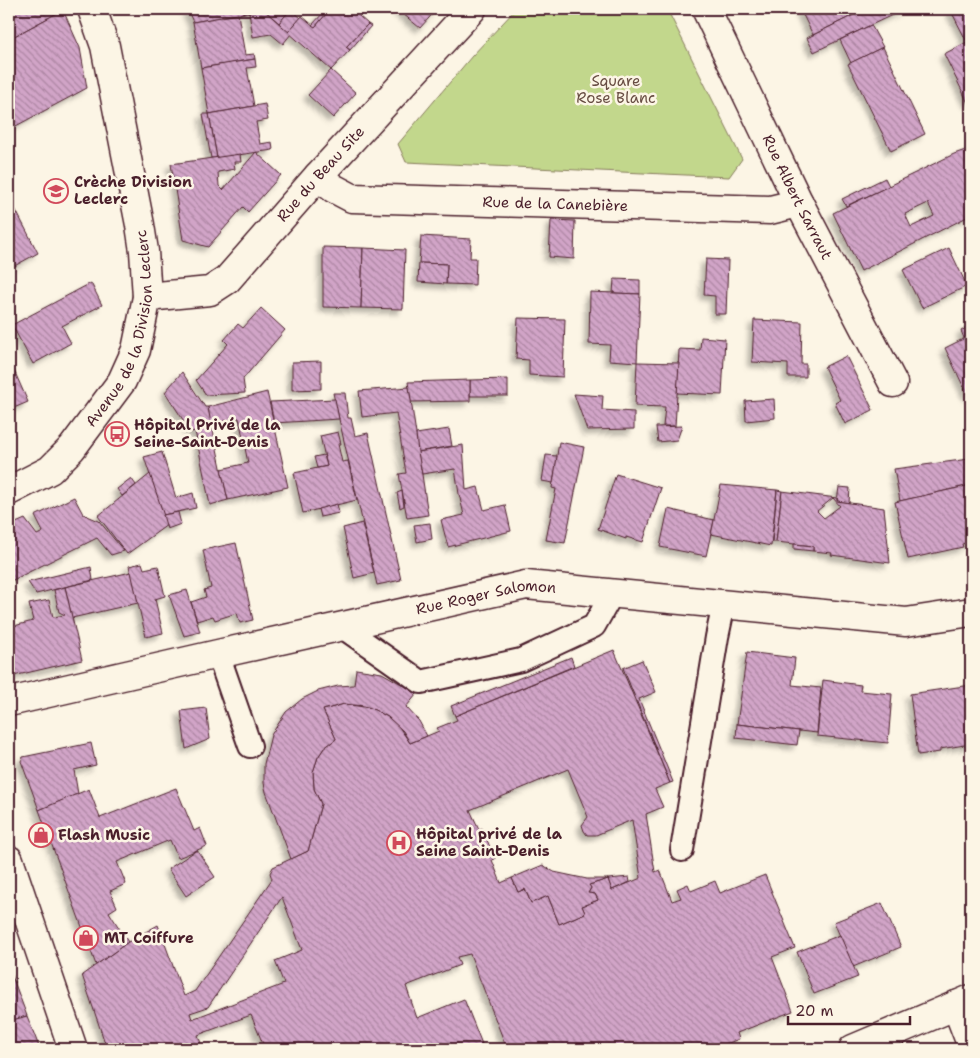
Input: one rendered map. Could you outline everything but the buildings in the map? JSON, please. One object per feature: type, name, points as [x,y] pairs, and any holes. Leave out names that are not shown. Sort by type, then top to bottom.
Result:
[{"type":"street","name":"Avenue de la Division Leclerc","points":[[9,491],[50,470],[72,448],[122,382],[136,350],[147,297],[140,225],[105,46],[92,9]]},
{"type":"street","name":"Rue du Beau Site","points":[[147,297],[210,291],[226,280],[318,176],[472,9]]},
{"type":"street","name":"Rue Albert Sarraut","points":[[706,9],[799,203],[893,383]]},
{"type":"street","name":"Rue de la Canebière","points":[[318,176],[333,188],[352,198],[770,210],[799,203]]},
{"type":"street","name":"Rue Roger Salomon","points":[[9,702],[526,585],[906,622],[971,612]]},
{"type":"street","points":[[9,860],[73,1049]]},
{"type":"street","points":[[852,1049],[964,1002],[971,1044]]},
{"type":"lane","points":[[341,626],[421,682],[521,660],[594,626],[612,594]]},
{"type":"lane","points":[[682,850],[724,604]]},
{"type":"lane","points":[[218,654],[250,746]]},
{"type":"green space","name":"Square Rose Blanc","points":[[516,9],[667,9],[742,159],[729,177],[406,162],[398,144],[472,56]]},
{"type":"place","name":"Crèche Division Leclerc","points":[[56,191]]},
{"type":"place","name":"Hôpital Privé de la Seine-Saint-Denis","points":[[117,434]]},
{"type":"place","name":"Flash Music","points":[[41,835]]},
{"type":"place","name":"Hôpital privé de la Seine Saint-Denis","points":[[399,843]]},
{"type":"place","name":"MT Coiffure","points":[[86,938]]}]
